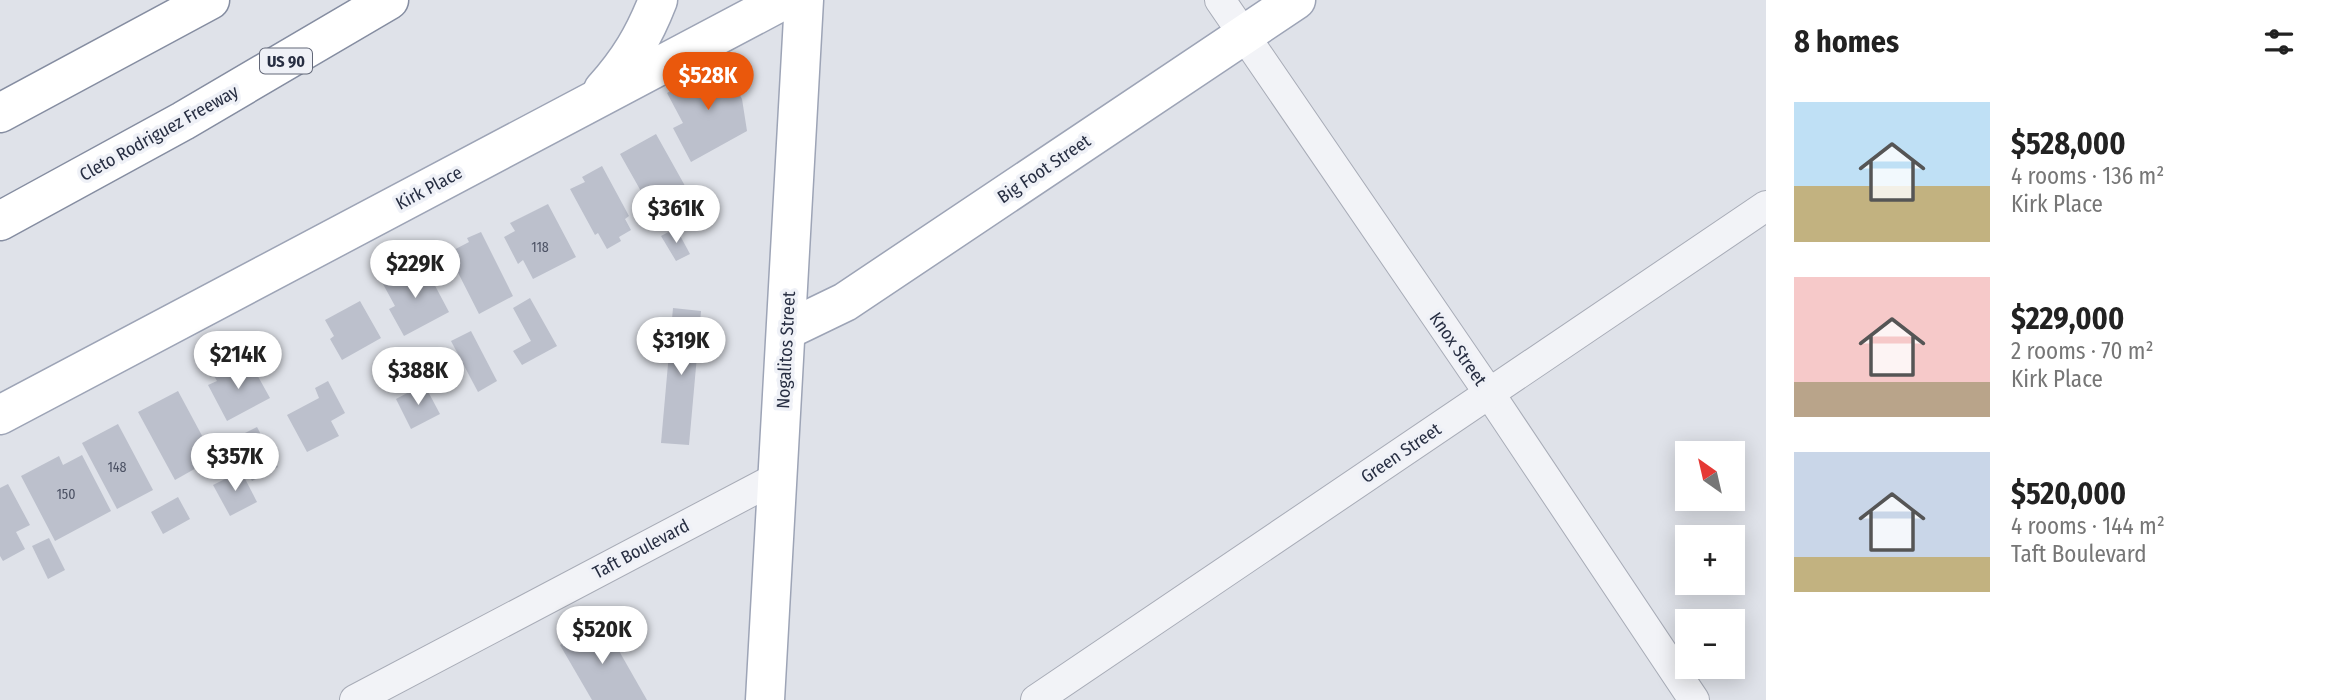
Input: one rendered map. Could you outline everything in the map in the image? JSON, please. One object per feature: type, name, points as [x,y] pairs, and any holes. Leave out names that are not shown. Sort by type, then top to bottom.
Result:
[{"type":"main road","points":[[0,113],[210,0]]},
{"type":"main road","name":"Cleto Rodriguez Freeway","points":[[0,221],[183,121],[389,0]]},
{"type":"main road","points":[[183,121],[414,0]]},
{"type":"main road","points":[[595,100],[628,62],[646,31],[658,0]]},
{"type":"main road","name":"Kirk Place","points":[[0,415],[784,0]]},
{"type":"main road","name":"Nogalitos Street","points":[[765,700],[804,0]]},
{"type":"main road","name":"Big Foot Street","points":[[787,330],[845,302],[1296,0]]},
{"type":"street","name":"Knox Street","points":[[1220,0],[1489,393],[1694,700]]},
{"type":"street","name":"Green Street","points":[[1036,700],[1766,206]]},
{"type":"street","name":"Taft Boulevard","points":[[355,700],[778,477]]},
{"type":"building","points":[[722,63],[742,99],[747,131],[691,162],[673,128],[683,123],[667,93]]},
{"type":"building","points":[[656,134],[694,202],[653,225],[637,196],[642,193],[620,154]]},
{"type":"building","points":[[602,166],[629,216],[625,219],[631,230],[619,237],[621,241],[607,249],[598,233],[595,235],[570,189],[585,182],[582,177]]},
{"type":"building","points":[[548,204],[576,257],[533,279],[523,260],[518,264],[504,237],[515,231],[510,223]]},
{"type":"building","points":[[676,228],[690,254],[676,261],[661,236]]},
{"type":"building","points":[[481,232],[513,296],[479,314],[448,253],[469,242],[467,238]]},
{"type":"building","points":[[423,263],[449,312],[404,336],[389,309],[395,306],[383,284]]},
{"type":"building","points":[[530,298],[557,346],[522,365],[513,351],[531,341],[513,308]]},
{"type":"building","points":[[360,301],[381,338],[342,360],[330,339],[334,336],[325,320]]},
{"type":"building","points":[[673,308],[701,311],[689,445],[661,443]]},
{"type":"building","points":[[471,331],[497,381],[478,392],[451,341]]},
{"type":"building","points":[[251,364],[270,398],[227,421],[208,385],[217,381],[213,374],[229,366],[234,373]]},
{"type":"building","points":[[328,381],[345,413],[331,421],[339,436],[307,452],[287,415],[319,398],[315,388]]},
{"type":"building","points":[[424,384],[440,414],[411,429],[396,399]]},
{"type":"building","points":[[178,391],[214,458],[175,480],[138,412]]},
{"type":"building","points":[[118,424],[153,490],[117,509],[82,443]]},
{"type":"building","points":[[257,427],[278,467],[252,481],[231,440]]},
{"type":"building","points":[[82,455],[111,511],[55,541],[21,476],[59,456],[63,465]]},
{"type":"building","points":[[241,471],[257,502],[230,516],[213,485]]},
{"type":"building","points":[[8,484],[30,525],[16,532],[25,549],[3,561],[0,556],[0,488]]},
{"type":"building","points":[[178,497],[190,519],[163,534],[151,512]]},
{"type":"building","points":[[49,538],[65,570],[48,579],[32,546]]},
{"type":"building","points":[[602,621],[647,700],[592,700],[560,645]]}]
